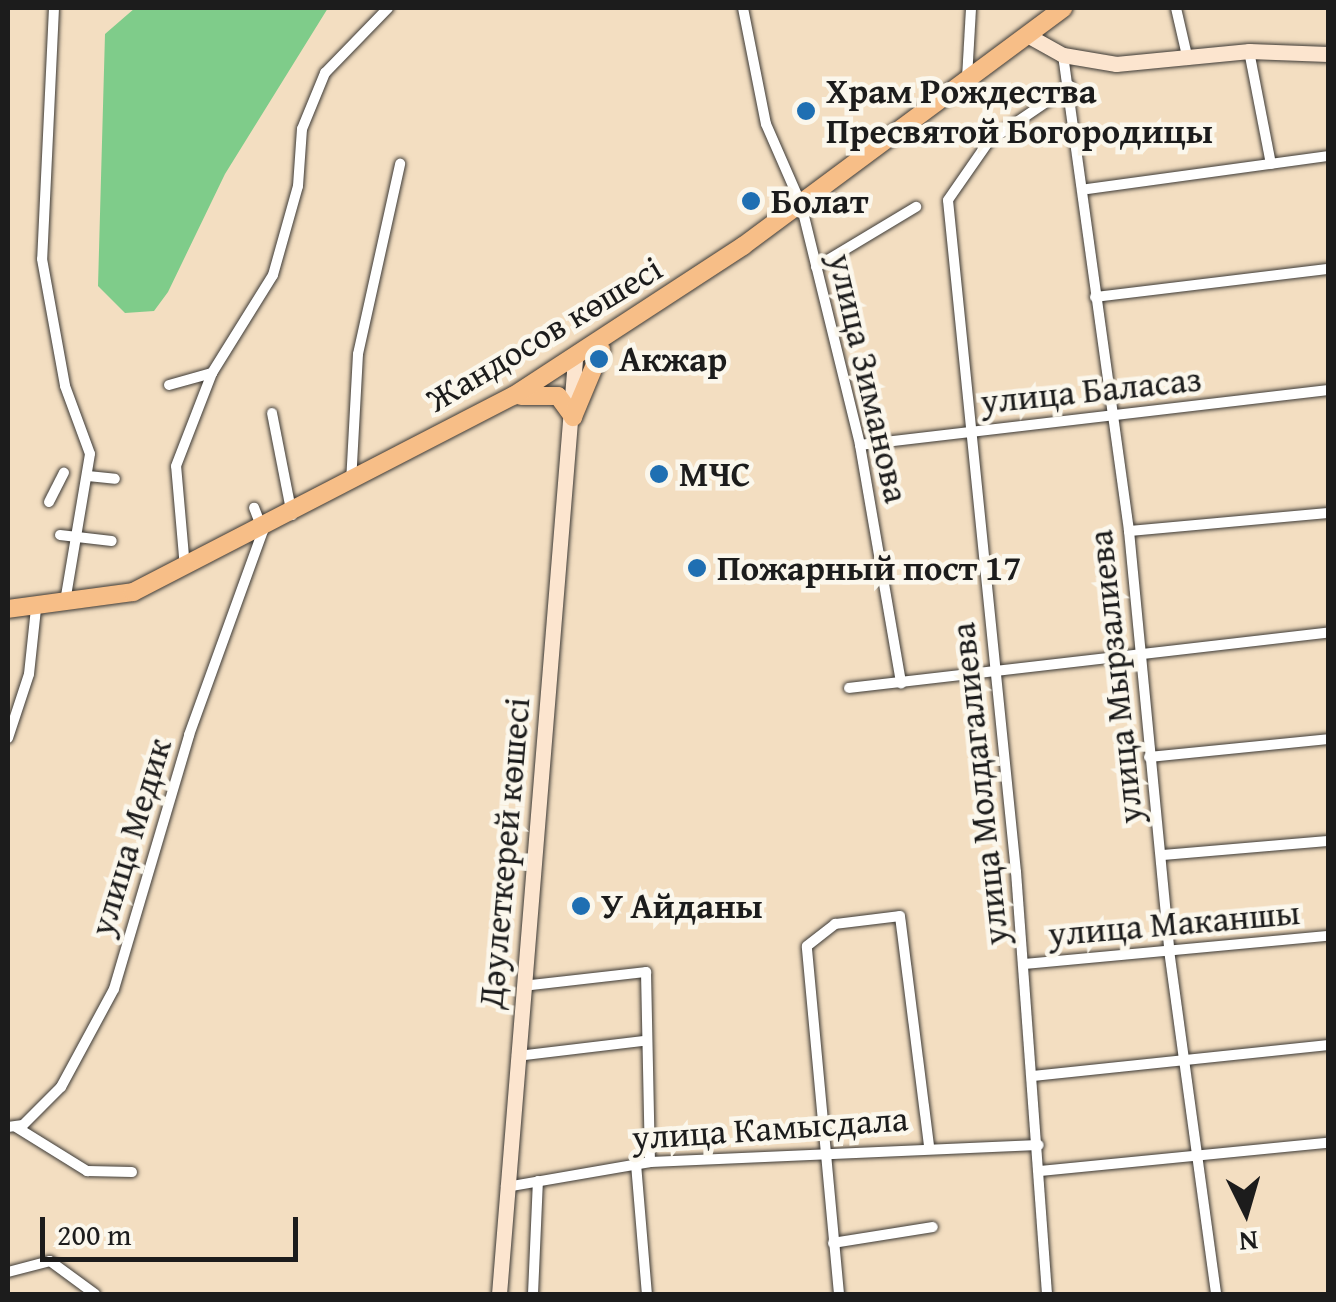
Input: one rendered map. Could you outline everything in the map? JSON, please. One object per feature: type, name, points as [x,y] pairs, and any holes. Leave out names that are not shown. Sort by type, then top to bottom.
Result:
[{"type":"main road","name":"Жандосов көшесі","points":[[8,609],[62,608],[186,569],[513,396],[610,339],[801,204],[1063,8]]},
{"type":"main road","points":[[1027,35],[1063,55],[1188,60],[1249,51],[1328,54]]},
{"type":"main road","points":[[573,417],[587,368],[610,339]]},
{"type":"main road","name":"Дәулеткерей көшесі","points":[[499,1294],[575,359]]},
{"type":"main road","points":[[513,396],[550,393],[573,417]]},
{"type":"street","points":[[54,8],[42,259],[66,386],[90,446],[78,536],[62,608]]},
{"type":"street","points":[[186,569],[174,474],[212,373],[274,275],[298,186],[302,129],[325,74],[388,8]]},
{"type":"street","name":"улица Зиманова","points":[[743,8],[766,124],[801,204],[860,445],[902,683]]},
{"type":"street","points":[[967,79],[971,8]]},
{"type":"street","points":[[1176,8],[1188,60]]},
{"type":"street","points":[[1249,51],[1271,164]]},
{"type":"street","name":"улица Мырзалиева","points":[[1063,55],[1087,189],[1095,298],[1129,531],[1137,658],[1162,855],[1169,950],[1216,1294]]},
{"type":"street","name":"улица Молдагалиева","points":[[1047,1294],[1024,964],[948,200],[989,140],[1070,86]]},
{"type":"street","points":[[1087,189],[1328,156]]},
{"type":"street","points":[[352,484],[358,354],[400,164]]},
{"type":"street","points":[[816,266],[916,207]]},
{"type":"street","points":[[1095,298],[1328,269]]},
{"type":"street","points":[[168,384],[212,373]]},
{"type":"street","name":"улица Баласаз","points":[[860,445],[1328,390]]},
{"type":"street","points":[[272,413],[292,516]]},
{"type":"street","points":[[49,502],[58,473],[115,479]]},
{"type":"street","points":[[254,508],[263,531]]},
{"type":"street","points":[[1129,531],[1328,513]]},
{"type":"street","name":"улица Медик","points":[[12,1127],[61,1087],[114,990],[194,723],[263,531]]},
{"type":"street","points":[[60,534],[112,541]]},
{"type":"street","points":[[8,738],[29,674],[36,608]]},
{"type":"street","points":[[849,688],[1137,658],[1328,632]]},
{"type":"street","points":[[1148,757],[1328,739]]},
{"type":"street","points":[[1162,855],[1328,842]]},
{"type":"street","points":[[839,1294],[823,1152],[808,941],[843,921],[900,915],[929,1146]]},
{"type":"street","name":"улица Маканшы","points":[[1024,964],[1328,936]]},
{"type":"street","points":[[523,986],[646,972],[644,1041],[650,1162]]},
{"type":"street","points":[[517,1056],[644,1041]]},
{"type":"street","points":[[1033,1076],[1328,1045]]},
{"type":"street","points":[[12,1127],[87,1171],[132,1172]]},
{"type":"street","points":[[1040,1171],[1328,1143]]},
{"type":"street","name":"улица Камысдала","points":[[506,1187],[650,1162],[929,1146],[1039,1145]]},
{"type":"street","points":[[636,1164],[648,1294]]},
{"type":"street","points":[[533,1294],[538,1181]]},
{"type":"street","points":[[833,1242],[934,1227]]},
{"type":"street","points":[[8,1272],[50,1262],[95,1294]]},
{"type":"green space","points":[[135,8],[328,8],[225,174],[168,292],[154,311],[125,313],[98,286],[105,34]]},
{"type":"place","name":"Храм Рождества Пресвятой Богородицы","points":[[806,111]]},
{"type":"place","name":"Болат","points":[[751,201]]},
{"type":"place","name":"Акжар","points":[[599,359]]},
{"type":"place","name":"МЧС","points":[[659,474]]},
{"type":"place","name":"Пожарный пост 17","points":[[697,568]]},
{"type":"place","name":"У Айданы","points":[[581,906]]}]
